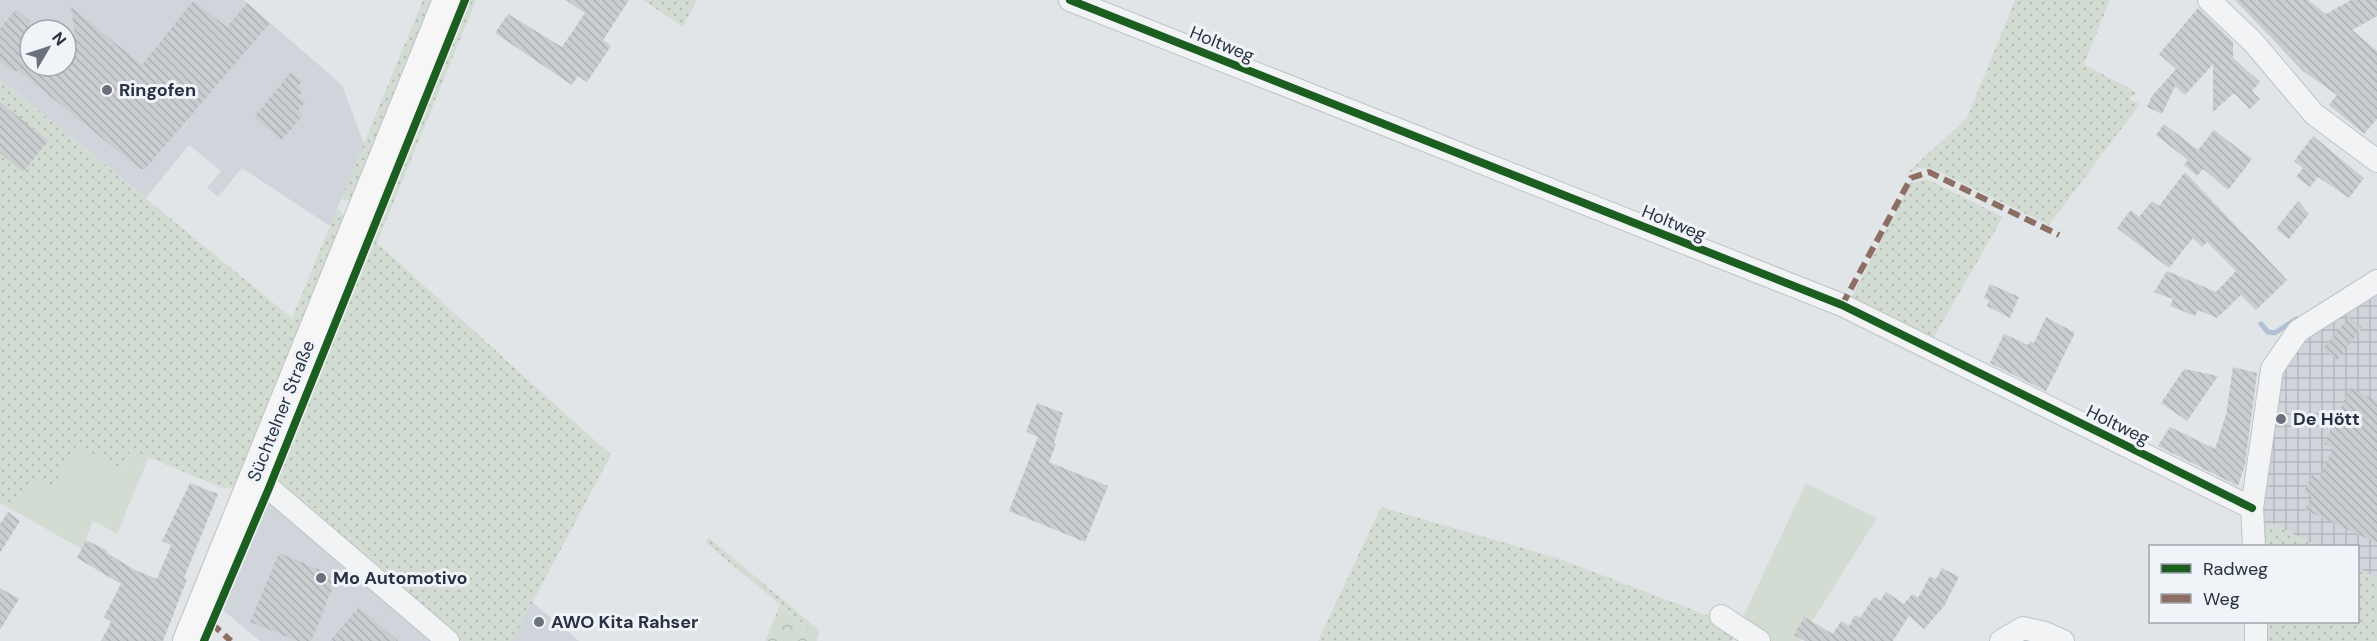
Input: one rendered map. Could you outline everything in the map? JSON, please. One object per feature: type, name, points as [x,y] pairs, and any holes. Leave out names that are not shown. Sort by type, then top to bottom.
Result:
[{"type":"main road","name":"Süchtelner Straße","points":[[187,641],[447,0]]},
{"type":"street","name":"Holtweg","points":[[1070,0],[1842,305],[2252,508]]},
{"type":"street","points":[[2209,0],[2253,42],[2314,114],[2377,161]]},
{"type":"street","points":[[2254,545],[2252,508],[2272,369],[2298,331],[2377,281]]},
{"type":"street","points":[[255,476],[448,641]]},
{"type":"street","points":[[1721,616],[1759,641]]},
{"type":"street","points":[[2256,623],[2256,641]]},
{"type":"street","points":[[2001,641],[2023,628],[2045,633],[2063,641]]},
{"type":"shaded area","points":[[0,0],[244,0],[342,85],[364,144],[330,226],[242,168],[218,197],[207,188],[221,171],[189,145],[146,198],[0,79]]},
{"type":"shaded area","points":[[2377,290],[2377,578],[2359,569],[2359,545],[2315,545],[2273,524],[2263,530],[2262,503],[2280,366],[2304,335]]},
{"type":"shaded area","points":[[279,484],[461,641],[260,641],[222,609],[267,496]]},
{"type":"shaded area","name":"AWO Kita Rahser","points":[[532,602],[579,641],[512,641]]},
{"type":"green space","points":[[423,0],[435,0],[353,202],[341,199]]},
{"type":"green space","points":[[459,0],[476,0],[377,243],[611,455],[512,641],[461,641],[279,484],[267,480]]},
{"type":"green space","points":[[643,0],[697,0],[683,27]]},
{"type":"green space","points":[[2015,0],[2110,0],[2084,64],[2137,93],[2129,99],[2140,104],[2049,225],[1933,169],[1918,168],[1905,175],[1967,118]]},
{"type":"green space","points":[[0,79],[292,318],[337,209],[347,217],[235,487],[223,488],[131,450],[122,469],[58,487],[36,482],[9,508],[0,503]]},
{"type":"green space","points":[[1927,179],[2003,217],[1932,340],[1849,302],[1911,183]]},
{"type":"green space","points":[[77,445],[122,469],[131,450],[149,457],[117,534],[93,521],[82,549],[9,508],[36,481],[57,487],[60,468]]},
{"type":"green space","points":[[1806,483],[1877,518],[1800,641],[1769,641],[1740,623]]},
{"type":"green space","points":[[1381,507],[1560,559],[1709,616],[1735,633],[1731,641],[1318,641]]},
{"type":"green space","points":[[2272,524],[2315,545],[2263,545],[2263,530]]},
{"type":"green space","points":[[708,537],[820,631],[818,636],[706,543]]},
{"type":"green space","points":[[2359,569],[2377,578],[2377,641],[2264,641],[2264,623],[2359,623]]},
{"type":"green space","points":[[780,605],[818,636],[817,641],[765,641]]},
{"type":"building","points":[[566,0],[629,0],[603,40],[611,46],[587,82],[578,76],[572,85],[495,33],[508,14],[562,47],[585,13]]},
{"type":"building","points":[[2235,0],[2308,0],[2326,14],[2351,0],[2377,0],[2377,16],[2352,30],[2377,51],[2377,119],[2364,134],[2329,105],[2337,95],[2303,71]]},
{"type":"building","points":[[193,1],[227,27],[247,3],[270,23],[145,169],[140,169],[28,78],[78,78],[78,18],[73,18],[71,7],[142,65]]},
{"type":"building","points":[[2198,8],[2233,42],[2233,58],[2260,82],[2252,91],[2260,99],[2250,109],[2234,93],[2213,112],[2213,64],[2185,95],[2175,86],[2162,114],[2147,107],[2152,96],[2176,69],[2159,54]]},
{"type":"building","points":[[16,9],[26,18],[18,18],[18,71],[12,71],[0,61],[0,29]]},
{"type":"building","points":[[291,72],[302,81],[297,88],[302,92],[298,97],[305,102],[298,111],[303,115],[282,140],[254,117]]},
{"type":"building","points":[[0,102],[48,141],[23,172],[0,153]]},
{"type":"building","points":[[2164,124],[2198,150],[2214,130],[2252,159],[2228,190],[2203,169],[2197,176],[2184,165],[2188,160],[2156,135]]},
{"type":"building","points":[[2313,136],[2364,178],[2349,198],[2318,177],[2310,187],[2296,177],[2303,168],[2294,161]]},
{"type":"building","points":[[2185,172],[2287,280],[2256,310],[2241,295],[2217,318],[2198,310],[2195,316],[2170,306],[2173,299],[2154,292],[2167,271],[2216,292],[2236,271],[2207,242],[2202,247],[2193,238],[2169,268],[2117,228],[2131,210],[2139,217],[2152,201],[2159,206]]},
{"type":"building","points":[[2298,201],[2309,214],[2289,239],[2276,229]]},
{"type":"building","points":[[1990,284],[2019,297],[2010,318],[1987,306],[1989,300],[1984,298]]},
{"type":"building","points":[[2046,317],[2075,333],[2046,391],[1990,363],[2004,334],[2028,345],[2030,341],[2034,343]]},
{"type":"building","points":[[2349,317],[2362,328],[2337,360],[2323,349]]},
{"type":"building","points":[[2233,367],[2257,373],[2245,465],[2238,486],[2158,446],[2170,427],[2215,449],[2226,415]]},
{"type":"building","points":[[2184,369],[2218,376],[2187,421],[2161,403]]},
{"type":"building","points":[[2350,388],[2377,401],[2377,543],[2305,510],[2312,495],[2304,492],[2312,475],[2319,479],[2333,448],[2324,444]]},
{"type":"building","points":[[1037,403],[1063,413],[1049,462],[1108,486],[1085,542],[1009,511],[1038,437],[1026,432]]},
{"type":"building","points":[[190,483],[218,494],[184,578],[187,579],[163,641],[101,641],[111,622],[104,617],[121,584],[77,558],[86,540],[108,551],[107,553],[137,571],[157,579],[171,545],[162,541]]},
{"type":"building","points":[[8,512],[20,521],[0,553],[0,524]]},
{"type":"building","points":[[279,553],[337,577],[311,641],[298,641],[250,622]]},
{"type":"building","points":[[1942,568],[1959,577],[1944,606],[1924,629],[1909,616],[1893,641],[1805,641],[1794,635],[1804,617],[1833,634],[1841,621],[1849,626],[1855,615],[1860,618],[1874,597],[1880,601],[1886,592],[1904,604],[1912,594],[1918,598],[1930,576],[1936,579]]},
{"type":"building","points":[[0,588],[19,599],[0,630]]},
{"type":"building","points":[[359,607],[398,641],[330,641]]},
{"type":"waterway","points":[[2261,324],[2268,332],[2275,333],[2296,319]]},
{"type":"marked path","points":[[1842,305],[1911,178],[1929,172],[2059,235]]},
{"type":"marked path","points":[[211,623],[231,641]]},
{"type":"cycle path","points":[[204,641],[269,488],[465,0]]},
{"type":"cycle path","points":[[1070,0],[1842,305],[2252,508]]},
{"type":"place","name":"Ringofen","points":[[107,90]]},
{"type":"place","name":"De Hött","points":[[2281,419]]},
{"type":"place","name":"Mo Automotivo","points":[[321,578]]},
{"type":"place","name":"AWO Kita Rahser","points":[[539,622]]}]
